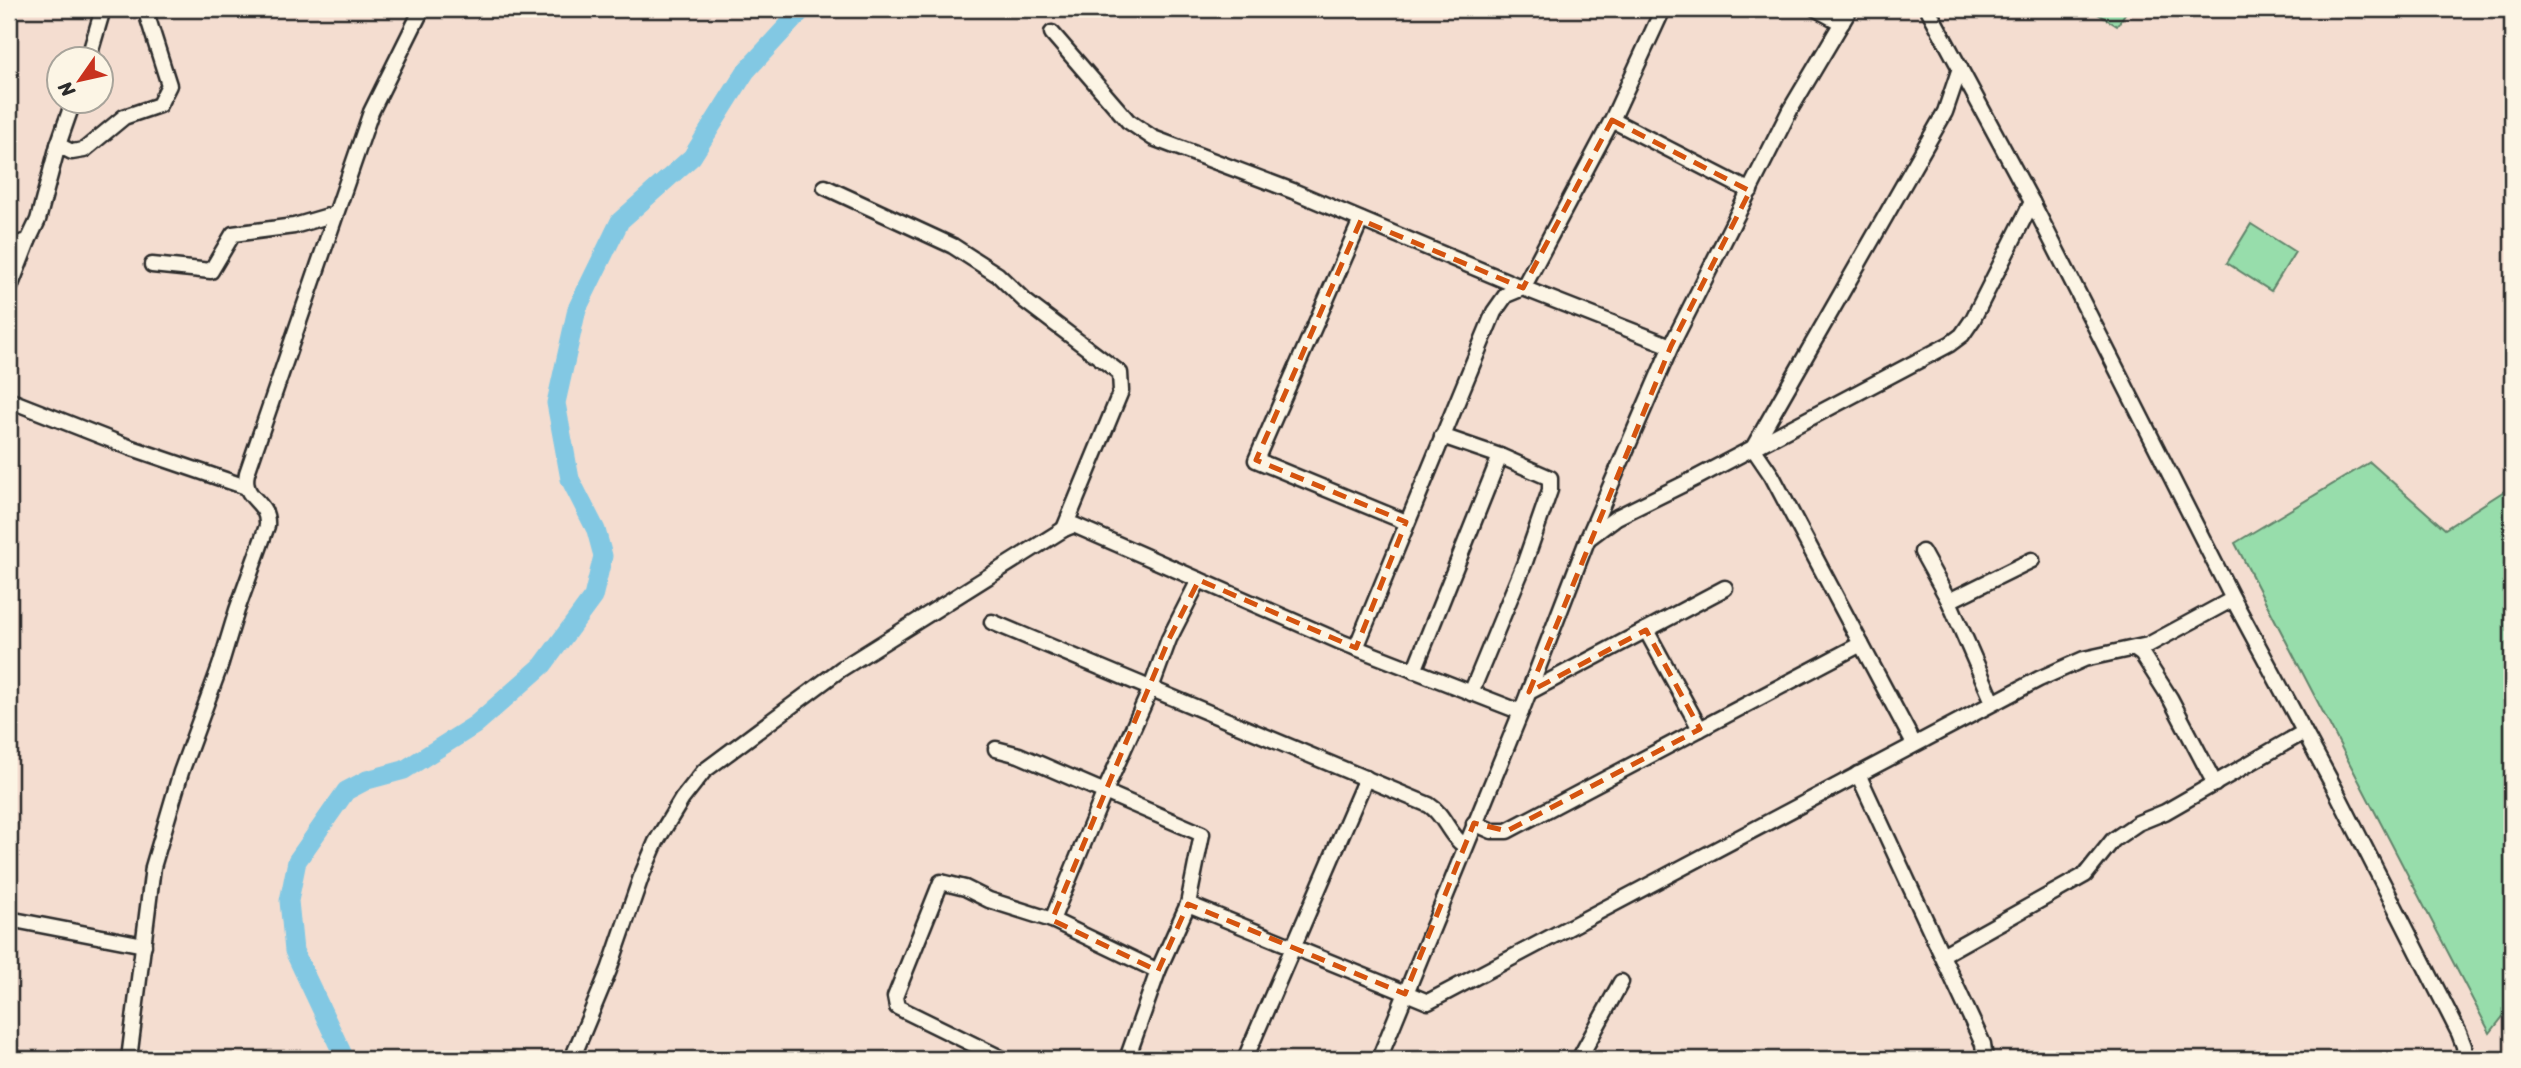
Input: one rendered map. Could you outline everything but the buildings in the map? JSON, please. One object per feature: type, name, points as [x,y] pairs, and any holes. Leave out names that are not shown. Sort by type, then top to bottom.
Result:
[{"type":"street","points":[[92,46],[103,9]]},
{"type":"street","points":[[58,145],[72,152],[85,150],[124,117],[159,105],[169,85],[145,9]]},
{"type":"street","points":[[129,1059],[153,867],[166,819],[267,526],[267,515],[262,505],[246,487],[250,463],[284,371],[371,112],[422,9]]},
{"type":"street","points":[[1523,288],[1612,120],[1663,9]]},
{"type":"street","points":[[1816,9],[1842,23]]},
{"type":"street","points":[[1379,1059],[1521,712],[1588,538],[1671,346],[1790,110],[1850,9]]},
{"type":"street","points":[[1928,9],[2032,202],[2233,599],[2459,1033],[2465,1059]]},
{"type":"street","points":[[1052,33],[1114,107],[1138,130],[1153,138],[1671,346]]},
{"type":"street","points":[[1753,448],[1945,112],[1960,68]]},
{"type":"street","points":[[9,290],[27,241],[38,220],[68,116]]},
{"type":"street","points":[[1612,120],[1750,191]]},
{"type":"street","points":[[825,187],[953,246],[998,275],[1025,301],[1120,373],[1121,391],[1064,529]]},
{"type":"street","points":[[1588,538],[1617,517],[1753,448],[1950,344],[1962,335],[1973,319],[2032,202]]},
{"type":"street","points":[[152,265],[211,271],[233,234],[294,226],[335,214]]},
{"type":"street","points":[[1361,220],[1256,460],[1406,522]]},
{"type":"street","points":[[9,243],[27,241]]},
{"type":"street","points":[[1356,648],[1406,522],[1500,301],[1512,290],[1523,288]]},
{"type":"street","points":[[9,400],[129,447],[246,487]]},
{"type":"street","points":[[1442,436],[1500,456],[1550,478],[1549,490],[1525,562],[1472,693]]},
{"type":"street","points":[[1753,448],[1772,476],[1914,744]]},
{"type":"street","points":[[1414,671],[1500,456]]},
{"type":"street","points":[[572,1059],[609,970],[656,842],[682,799],[704,771],[841,669],[1074,525],[1356,648],[1521,712]]},
{"type":"street","points":[[1922,552],[1949,601],[1993,702]]},
{"type":"street","points":[[1949,601],[2032,559]]},
{"type":"street","points":[[1052,920],[1151,688],[1169,639],[1199,580]]},
{"type":"street","points":[[1529,692],[1725,588]]},
{"type":"street","points":[[1188,904],[1405,995],[1422,1001],[1434,999],[1993,702],[2084,659],[2148,645],[2233,599]]},
{"type":"street","points":[[992,622],[1429,804],[1438,811],[1456,841],[1465,846]]},
{"type":"street","points":[[1646,630],[1700,729]]},
{"type":"street","points":[[1474,823],[1492,831],[1507,831],[1861,644]]},
{"type":"street","points":[[2135,649],[2142,654],[2170,698],[2214,784]]},
{"type":"street","points":[[1942,955],[2085,875],[2113,840],[2138,823],[2165,812],[2304,732]]},
{"type":"street","points":[[996,749],[1019,755],[1202,834],[1188,904],[1158,971],[1127,1059]]},
{"type":"street","points":[[1858,774],[1983,1044],[1984,1059]]},
{"type":"street","points":[[1245,1059],[1366,778]]},
{"type":"street","points":[[1003,1059],[897,1007],[895,997],[941,882],[1052,920],[1158,971]]},
{"type":"street","points":[[9,919],[144,945]]},
{"type":"street","points":[[1579,1059],[1621,982]]},
{"type":"highlighted area","points":[[1612,120],[1750,191],[1671,346],[1529,692],[1646,630],[1700,729],[1507,831],[1474,823],[1405,994],[1188,904],[1158,971],[1052,920],[1169,639],[1199,580],[1356,648],[1406,522],[1256,460],[1361,220],[1523,288]]},
{"type":"green space","points":[[2090,9],[2128,9],[2117,26]]},
{"type":"green space","points":[[2251,224],[2295,252],[2271,291],[2227,263]]},
{"type":"green space","points":[[2370,462],[2445,529],[2512,486],[2512,1005],[2490,1033],[2235,543]]},
{"type":"waterway","points":[[345,1059],[294,951],[289,901],[297,861],[346,791],[367,780],[404,770],[475,725],[543,665],[593,597],[603,556],[596,530],[570,479],[556,403],[577,309],[620,221],[692,157],[746,71],[803,9]]}]
